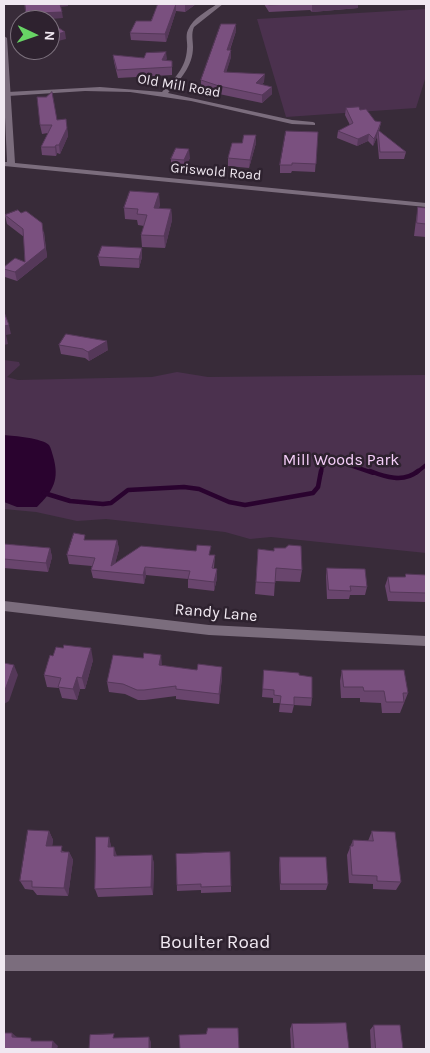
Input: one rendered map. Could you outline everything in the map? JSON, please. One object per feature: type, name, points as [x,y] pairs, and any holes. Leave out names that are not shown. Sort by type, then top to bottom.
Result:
[{"type":"street","points":[[164,93],[185,69],[190,59],[191,48],[189,38],[191,28],[220,4]]},
{"type":"street","points":[[4,38],[8,94],[8,165]]},
{"type":"street","name":"Old Mill Road","points":[[8,94],[107,89],[164,93],[292,122],[313,124]]},
{"type":"street","name":"Griswold Road","points":[[8,165],[426,205]]},
{"type":"street","name":"Randy Lane","points":[[4,606],[209,630],[426,641]]},
{"type":"street","name":"Boulter Road","points":[[4,963],[426,963]]},
{"type":"green space","points":[[426,9],[426,76],[416,108],[286,117],[257,19]]},
{"type":"green space","name":"Mill Woods Park","points":[[4,360],[19,362],[20,365],[7,377],[18,380],[152,377],[177,372],[208,377],[426,375],[426,553],[271,537],[250,539],[225,532],[106,519],[77,521],[36,512],[4,509]]},
{"type":"shaded area","points":[[4,435],[28,438],[49,445],[55,464],[54,484],[47,496],[37,507],[17,507],[4,502]]},
{"type":"building","points":[[25,4],[60,4],[62,12],[60,10],[26,10]]},
{"type":"building","points":[[158,4],[176,4],[165,34],[130,33],[136,21],[151,21]]},
{"type":"building","points":[[221,24],[236,24],[227,50],[231,50],[224,72],[265,74],[256,83],[272,87],[262,95],[219,86],[201,80]]},
{"type":"building","points":[[166,52],[162,60],[172,61],[172,67],[117,70],[113,55],[144,58],[146,53]]},
{"type":"building","points":[[52,92],[57,120],[66,119],[67,128],[59,145],[55,147],[41,147],[52,125],[40,125],[37,97],[46,97]]},
{"type":"building","points":[[359,107],[360,110],[366,109],[375,121],[381,122],[374,139],[369,134],[358,139],[338,131],[353,123],[346,108]]},
{"type":"building","points":[[378,130],[406,152],[380,152]]},
{"type":"building","points":[[286,131],[318,132],[316,164],[292,163],[292,165],[280,165]]},
{"type":"building","points":[[244,135],[256,135],[250,160],[228,158],[232,143],[242,143]]},
{"type":"building","points":[[176,148],[189,149],[184,160],[171,159]]},
{"type":"building","points":[[130,191],[159,193],[154,208],[171,209],[164,236],[141,235],[147,215],[137,214],[138,209],[124,208]]},
{"type":"building","points":[[418,207],[426,208],[426,224],[417,223]]},
{"type":"building","points":[[18,210],[21,213],[26,211],[42,223],[45,248],[15,272],[4,269],[4,267],[15,258],[25,262],[23,229],[5,215]]},
{"type":"building","points":[[102,246],[142,248],[139,259],[98,257]]},
{"type":"building","points":[[4,312],[9,325],[4,326]]},
{"type":"building","points":[[66,334],[107,341],[88,352],[83,349],[59,345]]},
{"type":"building","points":[[74,533],[85,535],[84,540],[117,540],[111,566],[141,546],[196,551],[197,545],[211,546],[209,555],[215,555],[212,568],[217,569],[214,582],[188,579],[190,571],[145,567],[143,575],[91,570],[95,558],[67,555]]},
{"type":"building","points":[[4,544],[50,548],[46,563],[4,559]]},
{"type":"building","points":[[289,545],[301,546],[302,570],[276,568],[275,583],[256,582],[258,549],[274,551],[274,548],[285,548]]},
{"type":"building","points":[[327,568],[365,569],[367,587],[350,586],[351,591],[329,590]]},
{"type":"building","points":[[406,574],[426,575],[426,593],[390,592],[388,577],[405,577]]},
{"type":"building","points":[[64,645],[91,648],[82,678],[77,677],[73,689],[58,687],[61,678],[44,675],[50,655],[53,656],[56,647],[63,648]]},
{"type":"building","points":[[144,653],[161,655],[159,665],[197,670],[198,664],[222,667],[219,694],[176,689],[176,686],[137,690],[123,684],[107,682],[113,655],[143,658]]},
{"type":"building","points":[[4,663],[14,665],[4,691]]},
{"type":"building","points":[[264,670],[299,673],[299,675],[312,677],[312,698],[294,697],[294,705],[280,704],[281,696],[274,695],[274,690],[263,689]]},
{"type":"building","points":[[342,670],[404,670],[408,693],[403,693],[404,702],[386,702],[384,691],[364,691],[363,687],[344,687]]},
{"type":"building","points":[[28,830],[49,831],[46,846],[62,846],[61,852],[69,852],[64,888],[32,887],[32,881],[20,881]]},
{"type":"building","points":[[372,831],[395,832],[401,882],[377,881],[377,876],[352,875],[350,846],[353,846],[353,840],[373,841]]},
{"type":"building","points":[[96,837],[109,837],[108,847],[114,847],[114,856],[152,855],[151,887],[95,889]]},
{"type":"building","points":[[230,852],[231,886],[201,887],[201,884],[177,885],[176,854]]},
{"type":"building","points":[[280,857],[326,857],[328,884],[281,884]]},
{"type":"building","points":[[346,1023],[349,1049],[294,1049],[292,1024]]},
{"type":"building","points":[[374,1025],[400,1025],[403,1049],[376,1049]]},
{"type":"building","points":[[208,1028],[238,1028],[239,1049],[180,1049],[179,1035],[206,1034]]},
{"type":"building","points":[[4,1033],[12,1033],[12,1037],[31,1038],[31,1041],[53,1041],[52,1049],[4,1049]]},
{"type":"building","points":[[114,1034],[113,1038],[149,1037],[149,1049],[89,1049],[90,1035]]},
{"type":"waterway","points":[[321,473],[322,467],[328,462],[341,462],[373,473]]},
{"type":"waterway","points":[[416,473],[426,465]]},
{"type":"waterway","points":[[44,493],[70,501],[103,504],[111,503],[128,490],[184,487],[199,489],[229,502],[245,505],[313,493],[318,487],[321,471]]},
{"type":"waterway","points":[[370,471],[394,478],[407,477],[418,471]]}]
